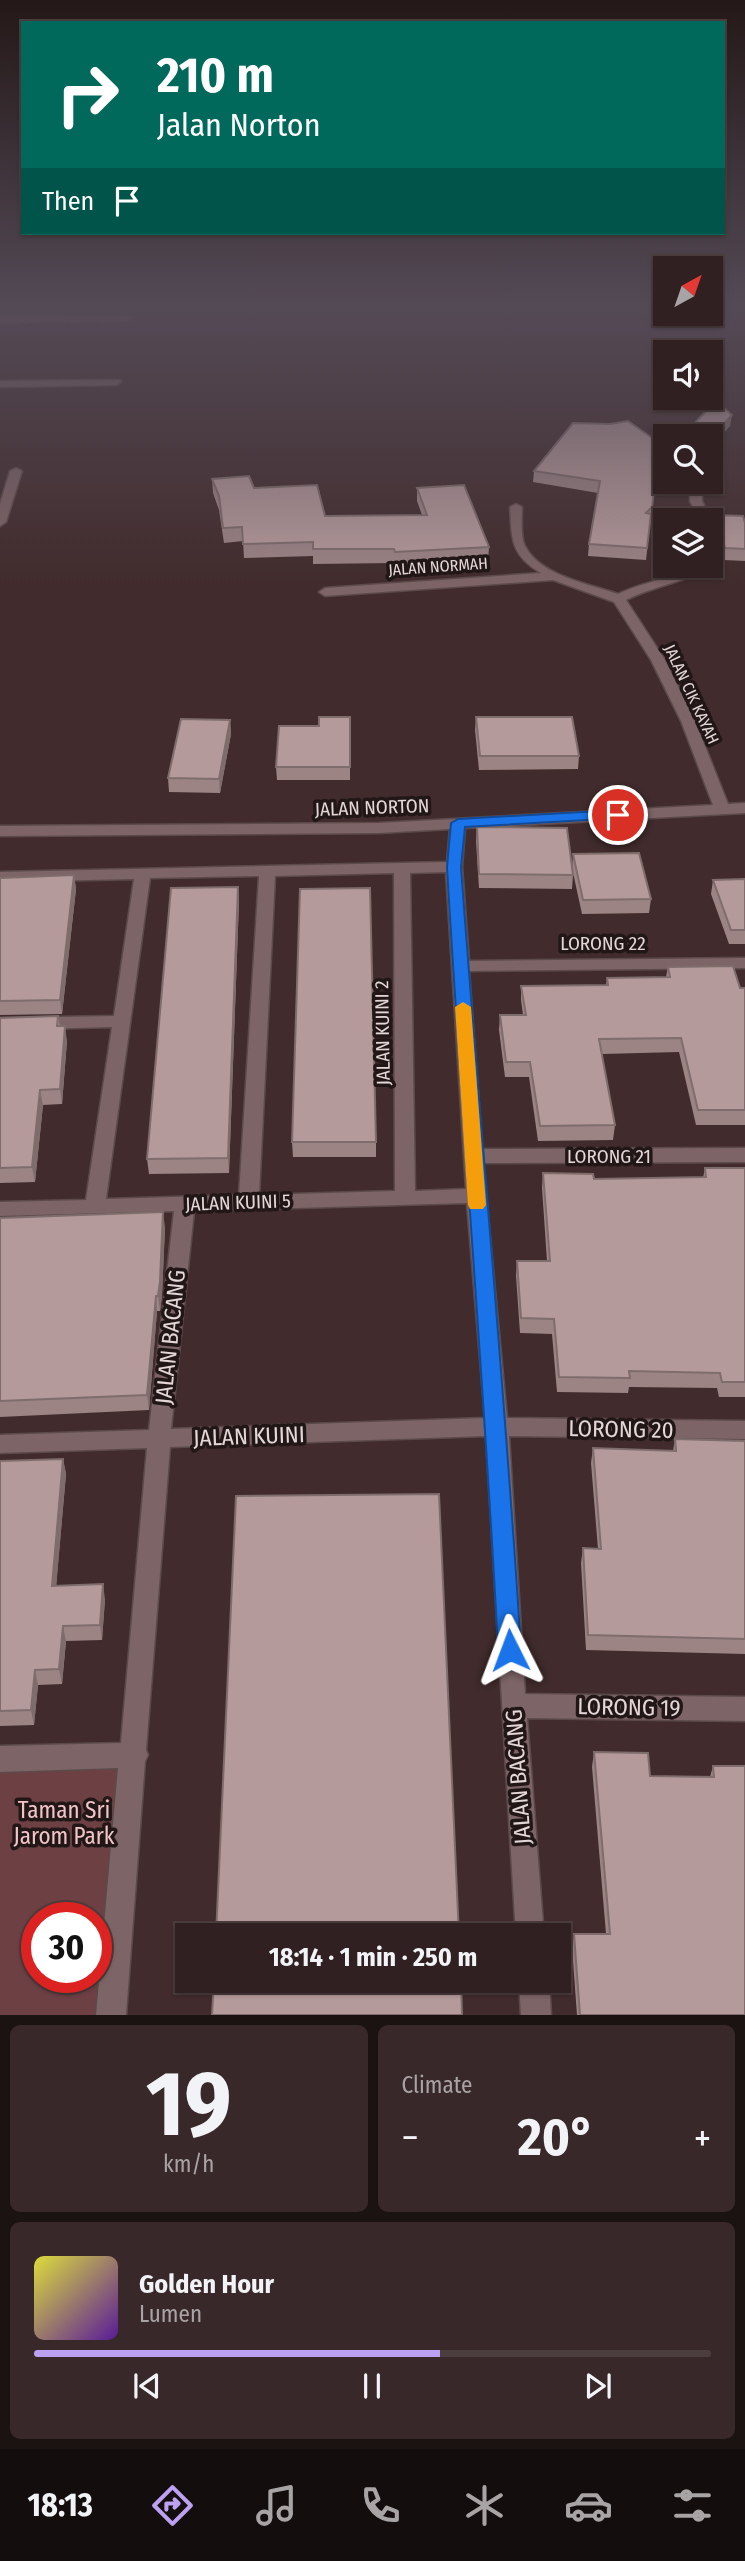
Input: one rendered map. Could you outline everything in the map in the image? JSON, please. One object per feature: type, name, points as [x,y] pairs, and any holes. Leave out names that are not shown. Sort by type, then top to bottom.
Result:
[{"type":"street","points":[[0,522],[16,471]]},
{"type":"street","points":[[516,507],[518,545],[533,563],[554,576],[619,600],[642,587],[678,578]]},
{"type":"street","name":"JALAN NORMAH","points":[[325,592],[554,576]]},
{"type":"street","name":"JALAN CIK KAYAH","points":[[619,600],[658,660],[688,721],[722,809]]},
{"type":"street","name":"JALAN NORTON","points":[[0,831],[379,828],[745,808]]},
{"type":"street","name":"JALAN BACANG","points":[[458,823],[454,867],[460,966],[476,1196],[497,1427],[529,1923]]},
{"type":"street","points":[[0,877],[454,867]]},
{"type":"street","name":"JALAN KUINI 2","points":[[402,868],[405,1198]]},
{"type":"street","points":[[249,1201],[267,871]]},
{"type":"street","points":[[95,1206],[143,874]]},
{"type":"street","name":"LORONG 22","points":[[460,966],[745,963]]},
{"type":"street","points":[[0,1024],[122,1021]]},
{"type":"street","name":"LORONG 21","points":[[473,1156],[745,1155]]},
{"type":"street","name":"JALAN KUINI 5","points":[[0,1209],[476,1196]]},
{"type":"street","name":"JALAN BACANG","points":[[111,2015],[135,1755],[159,1439],[185,1204]]},
{"type":"street","name":"LORONG 20","points":[[497,1427],[745,1430]]},
{"type":"street","name":"JALAN KUINI","points":[[0,1444],[497,1427]]},
{"type":"street","name":"LORONG 19","points":[[513,1706],[745,1709]]},
{"type":"street","points":[[0,1759],[135,1755]]},
{"type":"street","points":[[535,1993],[536,2015]]},
{"type":"green space","name":"Taman Sri Jarom Park","points":[[135,1755],[111,2015],[0,2015],[0,1762]]},
{"type":"building","points":[[723,407],[732,415],[723,425],[694,424],[707,410],[723,410]]},
{"type":"building","points":[[628,421],[653,439],[653,494],[652,507],[646,513],[651,514],[647,548],[589,544],[600,481],[534,471],[573,423],[610,424]]},
{"type":"building","points":[[249,476],[254,488],[317,485],[325,516],[427,515],[417,488],[464,485],[489,547],[395,552],[394,549],[313,549],[313,542],[243,544],[242,527],[223,528],[219,496],[212,479]]},
{"type":"building","points":[[723,515],[743,516],[745,549],[725,548]]},
{"type":"building","points":[[319,717],[350,717],[350,767],[276,767],[279,726],[319,726]]},
{"type":"building","points":[[476,717],[572,717],[579,756],[480,756]]},
{"type":"building","points":[[181,719],[230,720],[219,779],[168,778]]},
{"type":"building","points":[[477,827],[567,828],[573,875],[479,874]]},
{"type":"building","points":[[639,853],[651,899],[583,900],[573,854]]},
{"type":"building","points":[[74,875],[60,1000],[0,1001],[0,878]]},
{"type":"building","points":[[745,879],[745,930],[731,930],[713,880]]},
{"type":"building","points":[[238,887],[228,1158],[147,1159],[171,888]]},
{"type":"building","points":[[370,888],[376,1142],[292,1142],[300,889]]},
{"type":"building","points":[[733,966],[740,988],[745,988],[745,1110],[698,1110],[681,1038],[599,1039],[615,1125],[540,1126],[530,1062],[506,1062],[500,1015],[526,1015],[521,986],[608,985],[607,978],[670,977],[668,967]]},
{"type":"building","points":[[58,1016],[57,1026],[65,1026],[60,1089],[40,1090],[32,1167],[0,1168],[0,1018]]},
{"type":"building","points":[[705,1168],[745,1168],[745,1382],[722,1382],[720,1373],[629,1371],[630,1378],[559,1377],[554,1319],[521,1318],[517,1261],[550,1261],[543,1173],[593,1174],[594,1179],[706,1177]]},
{"type":"building","points":[[163,1212],[160,1281],[156,1296],[147,1395],[0,1401],[0,1218]]},
{"type":"building","points":[[675,1439],[745,1441],[745,1639],[588,1635],[583,1548],[601,1549],[593,1448],[676,1451]]},
{"type":"building","points":[[63,1459],[52,1586],[103,1584],[100,1625],[63,1626],[59,1669],[35,1670],[31,1710],[0,1711],[0,1461]]},
{"type":"building","points":[[439,1494],[458,1923],[217,1923],[236,1496]]},
{"type":"building","points":[[594,1752],[648,1753],[650,1776],[714,1777],[713,1766],[745,1766],[745,2015],[580,2015],[574,1934],[610,1934]]},
{"type":"building","points":[[213,1993],[461,1993],[462,2015],[212,2015]]},
{"type":"slow traffic","points":[[463,1007],[477,1205]]},
{"type":"route","points":[[510,1650],[497,1427],[473,1156],[454,867],[458,823],[618,815]]}]
